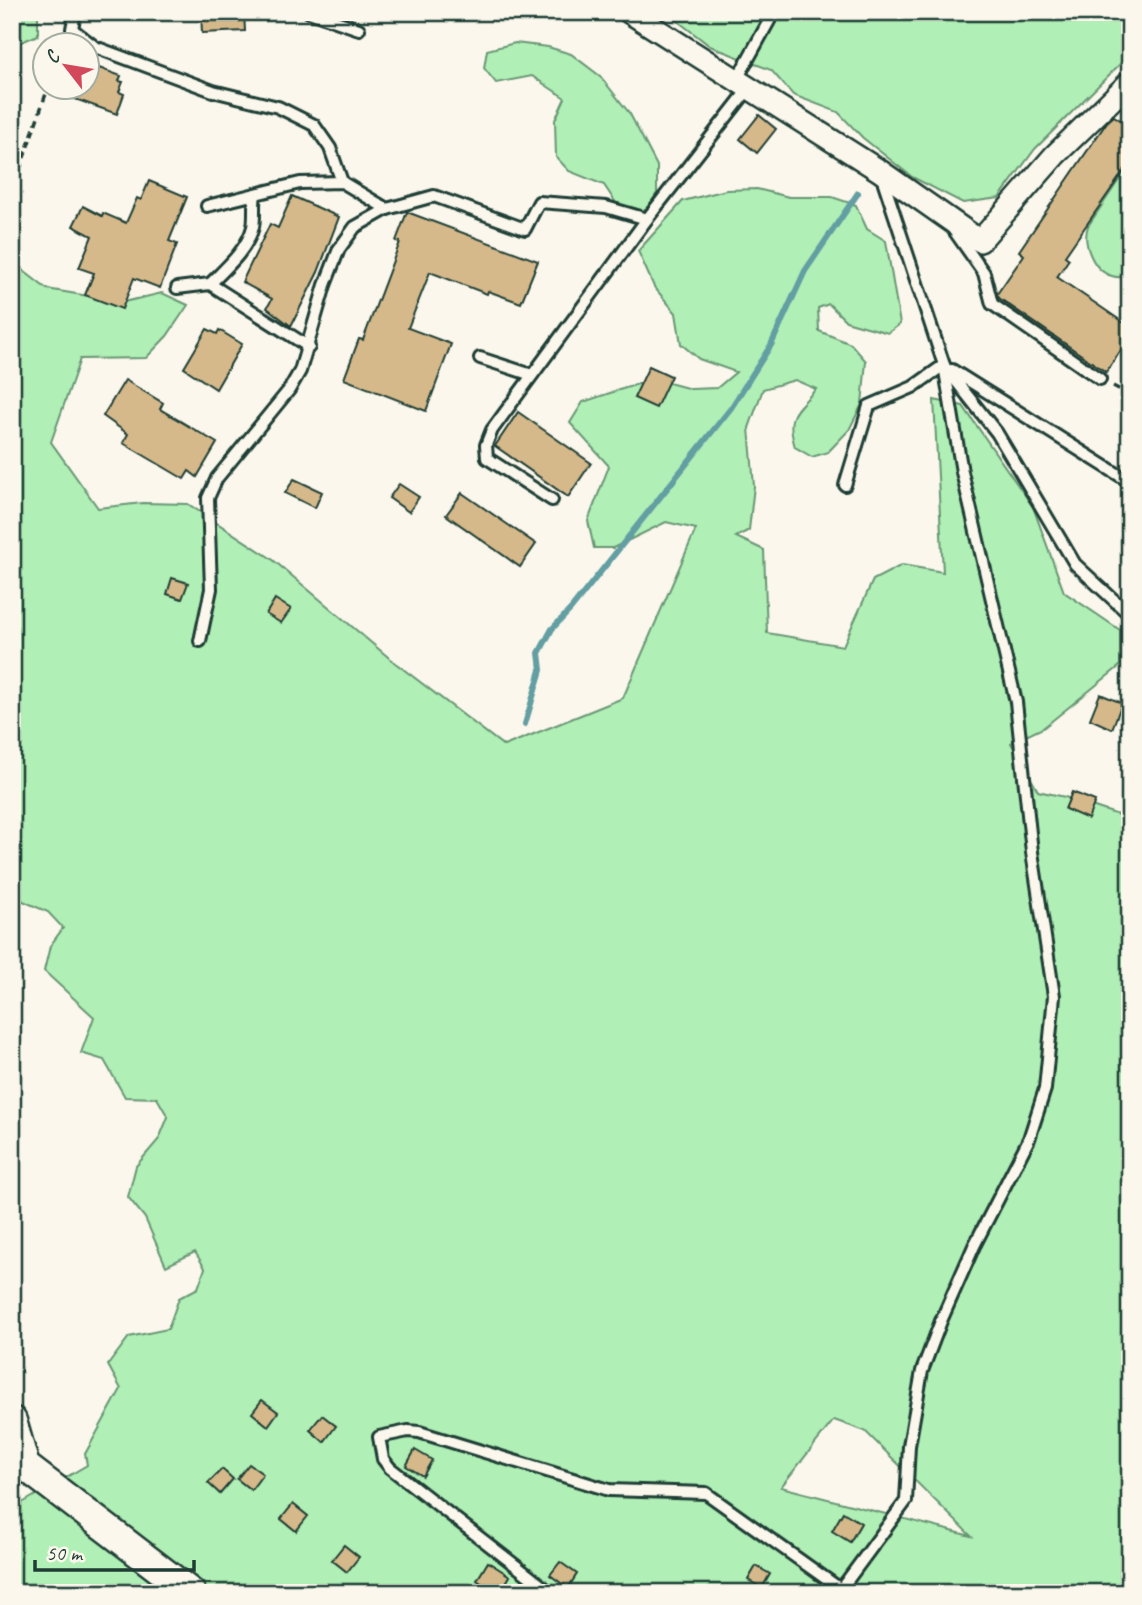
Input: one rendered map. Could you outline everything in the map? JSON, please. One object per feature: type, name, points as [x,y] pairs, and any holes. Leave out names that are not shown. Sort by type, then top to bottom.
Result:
[{"type":"street","points":[[629,12],[880,171],[980,241],[1055,155],[1130,82]]},
{"type":"street","points":[[12,1421],[19,1471],[191,1593]]},
{"type":"lane","points":[[75,12],[72,29],[95,47],[213,91],[278,107],[314,125],[330,148],[342,182]]},
{"type":"lane","points":[[309,12],[359,29]]},
{"type":"lane","points":[[552,500],[487,458],[486,445],[492,430],[743,83],[774,12]]},
{"type":"lane","points":[[551,1593],[390,1468],[383,1459],[379,1437],[408,1431],[419,1432],[610,1490],[706,1493],[843,1591],[906,1501],[909,1447],[922,1371],[974,1246],[1029,1139],[1045,1089],[1054,996],[1032,852],[1016,702],[961,472],[944,365],[880,171]]},
{"type":"lane","points":[[207,206],[300,183],[342,182],[387,209]]},
{"type":"lane","points":[[177,288],[210,284],[228,267],[250,236],[254,225],[255,194]]},
{"type":"lane","points":[[200,642],[211,589],[208,498],[217,478],[289,390],[300,371],[339,249],[355,227],[387,209],[434,196],[525,229],[539,202],[606,207],[647,219]]},
{"type":"lane","points":[[943,216],[984,272],[992,304],[1100,379]]},
{"type":"lane","points":[[210,284],[309,347]]},
{"type":"lane","points":[[480,358],[533,375]]},
{"type":"lane","points":[[944,365],[1130,482]]},
{"type":"lane","points":[[845,485],[869,406],[913,387],[944,365]]},
{"type":"lane","points":[[944,365],[997,433],[1075,564],[1130,615]]},
{"type":"path","points":[[12,192],[43,102]]},
{"type":"green space","points":[[12,12],[38,12],[38,32],[32,32],[32,38],[12,46]]},
{"type":"green space","points":[[666,12],[1130,12],[1130,62],[1122,62],[1035,149],[999,198],[963,203],[912,177],[863,138],[838,112],[793,95],[771,70],[710,46]]},
{"type":"green space","points":[[515,43],[548,47],[571,54],[600,76],[630,114],[657,166],[657,193],[645,212],[624,209],[616,203],[604,185],[569,171],[556,157],[555,120],[565,98],[532,76],[496,83],[484,68],[487,50]]},
{"type":"green space","points":[[1130,170],[1130,277],[1116,277],[1105,273],[1094,262],[1088,248],[1087,233],[1088,226],[1123,174]]},
{"type":"green space","points":[[757,189],[789,197],[832,197],[856,205],[867,229],[886,241],[900,324],[888,333],[846,321],[829,304],[818,308],[819,331],[851,344],[866,361],[862,404],[849,430],[828,452],[812,457],[795,447],[792,436],[794,414],[816,389],[795,380],[763,389],[749,428],[754,486],[749,530],[736,537],[764,550],[767,633],[843,646],[873,580],[902,565],[943,572],[934,400],[963,406],[1033,507],[1064,592],[1120,630],[1120,666],[1043,728],[1011,743],[1038,791],[1065,797],[1130,819],[1130,1593],[12,1593],[12,1509],[87,1465],[85,1454],[121,1389],[108,1365],[129,1337],[168,1329],[179,1298],[198,1288],[205,1268],[195,1252],[166,1266],[145,1218],[128,1197],[136,1166],[159,1139],[168,1117],[157,1098],[125,1097],[104,1060],[81,1053],[94,1017],[44,971],[50,946],[63,928],[48,912],[12,896],[12,262],[47,289],[124,302],[162,293],[188,305],[167,336],[146,358],[80,359],[51,442],[98,508],[143,503],[188,504],[272,559],[394,662],[504,746],[623,698],[696,529],[666,522],[613,548],[594,548],[588,521],[609,466],[570,423],[583,402],[654,379],[691,389],[717,388],[736,372],[699,359],[681,344],[676,313],[654,287],[638,251],[683,201],[726,190]],"holes":[[[834,1420],[865,1431],[971,1536],[781,1487]]]},
{"type":"building","points":[[201,12],[244,12],[245,31],[202,33]]},
{"type":"building","points":[[102,69],[121,76],[119,81],[123,82],[119,92],[124,94],[117,114],[84,102],[102,102]]},
{"type":"building","points":[[759,115],[776,129],[757,153],[740,139]]},
{"type":"building","points":[[1114,116],[1130,126],[1130,162],[1065,256],[1069,259],[1057,277],[1130,327],[1130,337],[1106,372],[997,294],[1024,255],[1019,251],[1107,122]]},
{"type":"building","points":[[149,181],[187,197],[169,241],[177,244],[160,288],[134,278],[122,309],[85,295],[94,273],[79,268],[92,236],[73,226],[83,206],[102,216],[103,213],[126,223],[137,198],[141,200]]},
{"type":"building","points":[[292,196],[339,217],[318,272],[291,326],[267,308],[272,299],[242,282],[270,224],[278,228]]},
{"type":"building","points":[[407,212],[538,261],[521,303],[488,291],[487,294],[430,272],[408,328],[451,344],[426,411],[344,379],[359,339],[363,340],[400,242],[396,241]]},
{"type":"building","points":[[207,329],[217,334],[219,330],[242,344],[216,389],[184,368]]},
{"type":"building","points":[[649,366],[671,376],[656,408],[634,398]]},
{"type":"building","points":[[125,380],[163,403],[160,409],[217,443],[197,477],[189,471],[184,479],[123,443],[128,434],[103,416]]},
{"type":"building","points":[[518,412],[591,463],[568,497],[495,446]]},
{"type":"building","points":[[294,479],[322,492],[315,508],[285,493]]},
{"type":"building","points":[[399,484],[419,497],[409,512],[389,498]]},
{"type":"building","points":[[462,493],[536,544],[520,567],[446,515]]},
{"type":"building","points":[[172,578],[188,583],[182,599],[167,594]]},
{"type":"building","points":[[275,599],[291,609],[281,623],[266,614]]},
{"type":"building","points":[[1100,694],[1122,703],[1112,729],[1090,719]]},
{"type":"building","points":[[1072,792],[1095,801],[1088,819],[1065,809]]},
{"type":"building","points":[[262,1400],[278,1412],[268,1426],[252,1413]]},
{"type":"building","points":[[322,1415],[336,1426],[324,1442],[310,1430]]},
{"type":"building","points":[[415,1450],[432,1460],[423,1476],[406,1466]]},
{"type":"building","points":[[249,1464],[263,1474],[251,1490],[237,1479]]},
{"type":"building","points":[[222,1469],[233,1479],[220,1494],[208,1483]]},
{"type":"building","points":[[293,1504],[308,1516],[296,1531],[281,1519]]},
{"type":"building","points":[[843,1512],[861,1523],[850,1542],[832,1531]]},
{"type":"building","points":[[344,1545],[359,1557],[347,1572],[332,1560]]},
{"type":"building","points":[[488,1562],[510,1576],[500,1593],[474,1593],[481,1583],[477,1580]]},
{"type":"building","points":[[560,1562],[577,1574],[568,1588],[550,1575]]},
{"type":"building","points":[[756,1566],[770,1574],[762,1588],[748,1580]]},
{"type":"waterway","points":[[525,724],[541,670],[539,653],[552,629],[571,609],[731,408],[771,345],[805,271],[858,193]]}]
